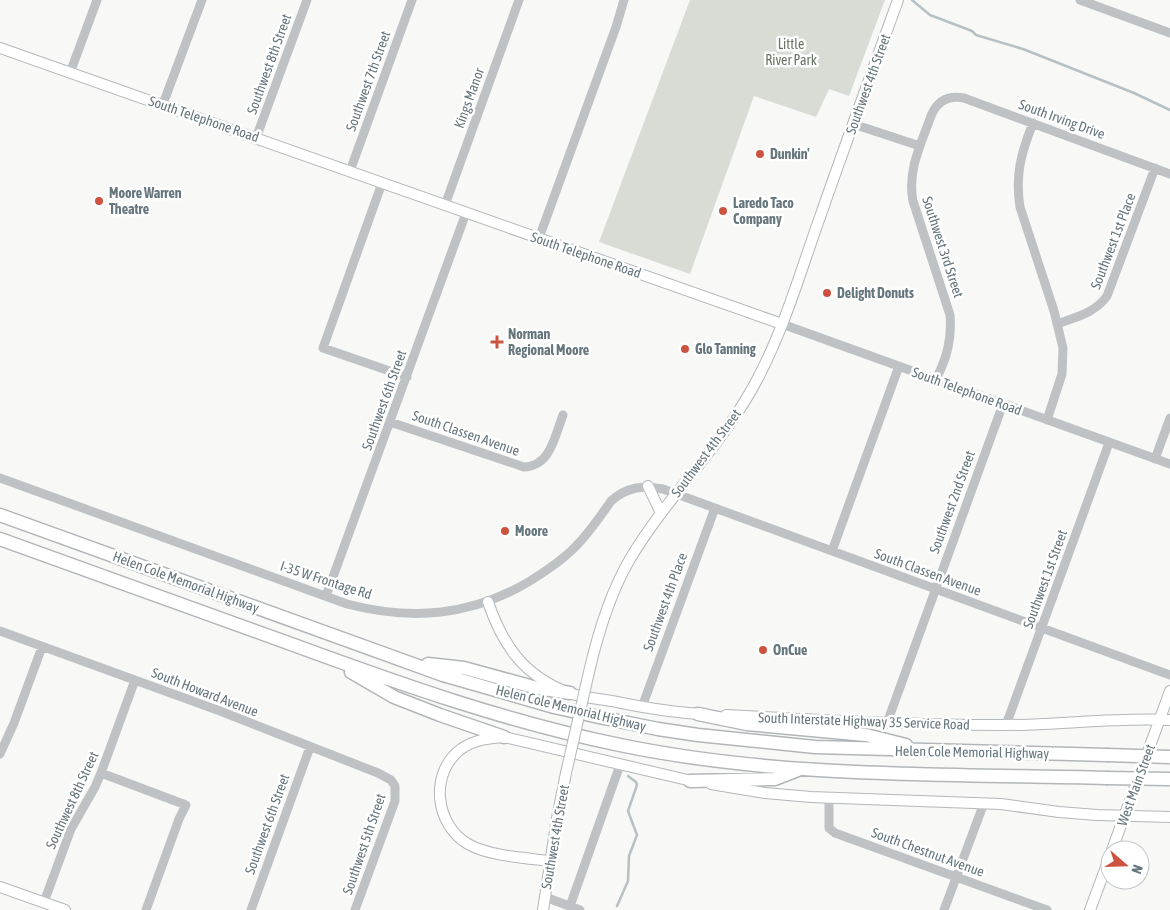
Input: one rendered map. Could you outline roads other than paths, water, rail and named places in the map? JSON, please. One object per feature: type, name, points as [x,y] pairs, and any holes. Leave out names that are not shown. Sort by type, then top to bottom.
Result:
[{"type":"highway","name":"Helen Cole Memorial Highway","points":[[0,515],[452,678],[554,707],[658,729],[733,740],[815,747],[1170,757]]},
{"type":"highway","name":"Helen Cole Memorial Highway","points":[[0,538],[435,696],[547,729],[653,751],[730,762],[801,768],[1170,779]]},
{"type":"highway","points":[[320,655],[394,697],[504,737]]},
{"type":"highway","points":[[407,662],[464,668],[537,688],[570,693]]},
{"type":"highway","points":[[698,714],[747,724],[866,735],[930,751]]},
{"type":"highway","points":[[690,781],[775,779],[801,768]]},
{"type":"main road","name":"Southwest 4th Street","points":[[543,910],[566,773],[596,641],[615,591],[630,559],[661,513],[728,427],[768,358],[782,324],[898,0]]},
{"type":"main road","name":"South Telephone Road","points":[[0,48],[782,324]]},
{"type":"main road","points":[[648,486],[661,513]]},
{"type":"main road","name":"South Interstate Highway 35 Service Road","points":[[488,602],[501,634],[518,660],[537,677],[570,693],[642,707],[698,714],[1006,725],[1099,720],[1165,720]]},
{"type":"main road","name":"West Main Street","points":[[1116,840],[1165,720],[1170,691]]},
{"type":"main road","points":[[550,861],[478,849],[460,839],[448,825],[441,808],[440,792],[443,774],[451,760],[461,750],[474,742],[488,738],[504,737],[690,781],[766,793],[829,798],[1001,804],[1059,812],[1124,816],[1170,816]]},
{"type":"main road","points":[[1090,910],[1100,883]]},
{"type":"main road","points":[[0,887],[65,910]]},
{"type":"street","points":[[70,73],[97,0]]},
{"type":"street","points":[[163,104],[202,0]]},
{"type":"street","name":"Southwest 8th Street","points":[[256,138],[307,0]]},
{"type":"street","name":"Southwest 7th Street","points":[[350,171],[412,0]]},
{"type":"street","name":"Kings Manor","points":[[444,205],[519,0]]},
{"type":"street","points":[[539,238],[616,27],[624,0]]},
{"type":"street","points":[[1080,0],[1170,33]]},
{"type":"street","name":"South Irving Drive","points":[[944,100],[951,96],[964,98],[1170,174]]},
{"type":"street","name":"Southwest 3rd Street","points":[[936,379],[949,349],[951,326],[946,299],[910,190],[911,173],[920,146],[934,109],[944,100]]},
{"type":"street","points":[[853,124],[920,146]]},
{"type":"street","points":[[1034,124],[1020,161],[1018,193],[1020,207],[1057,324],[1063,348],[1064,365],[1047,420]]},
{"type":"street","name":"Southwest 1st Place","points":[[1057,324],[1094,310],[1108,296],[1155,168]]},
{"type":"street","points":[[382,183],[323,348],[407,377]]},
{"type":"street","name":"Southwest 6th Street","points":[[326,596],[466,213]]},
{"type":"street","name":"South Telephone Road","points":[[782,324],[1170,464]]},
{"type":"street","points":[[832,551],[899,366]]},
{"type":"street","name":"Southwest 2nd Street","points":[[887,722],[1003,404]]},
{"type":"street","name":"South Classen Avenue","points":[[390,422],[518,466],[533,466],[540,464],[550,450],[563,415]]},
{"type":"street","points":[[1155,459],[1170,418]]},
{"type":"street","name":"Southwest 1st Street","points":[[1006,725],[1109,443]]},
{"type":"street","name":"I-35 W Frontage Rd","points":[[0,478],[326,596],[364,608],[413,614],[456,610],[488,602],[524,584],[560,560],[575,547],[611,501],[632,488],[648,486],[676,493]]},
{"type":"street","name":"South Classen Avenue","points":[[676,493],[1170,676]]},
{"type":"street","name":"Southwest 4th Place","points":[[642,707],[715,508]]},
{"type":"street","name":"South Howard Avenue","points":[[0,631],[135,680],[385,776],[396,786]]},
{"type":"street","points":[[0,754],[42,647]]},
{"type":"street","name":"Southwest 8th Street","points":[[44,902],[71,829],[101,773],[135,680]]},
{"type":"street","name":"Southwest 6th Street","points":[[251,910],[310,747]]},
{"type":"street","points":[[570,906],[620,765]]},
{"type":"street","points":[[101,773],[186,805],[178,819],[146,910]]},
{"type":"street","name":"Southwest 5th Street","points":[[356,910],[395,802],[396,786]]},
{"type":"street","name":"South Chestnut Avenue","points":[[829,798],[828,825],[831,831],[1048,910]]},
{"type":"street","points":[[944,910],[984,803]]},
{"type":"street","points":[[545,897],[580,910]]},
{"type":"waterway","points":[[912,0],[930,15],[972,31],[976,35],[1023,49],[1134,93],[1170,110]]},
{"type":"waterway","points":[[617,906],[628,881],[629,856],[637,835],[628,811],[637,785],[628,776]]},
{"type":"place","name":"Dunkin'","points":[[760,154]]},
{"type":"place","name":"Moore Warren Theatre","points":[[99,201]]},
{"type":"place","name":"Laredo Taco Company","points":[[723,211]]},
{"type":"place","name":"Delight Donuts","points":[[827,293]]},
{"type":"place","name":"Norman Regional Moore","points":[[497,342]]},
{"type":"place","name":"Glo Tanning","points":[[685,349]]},
{"type":"place","name":"Moore","points":[[505,531]]},
{"type":"place","name":"OnCue","points":[[763,650]]},
{"type":"park label","name":"Little River Park","points":[[791,52]]}]
